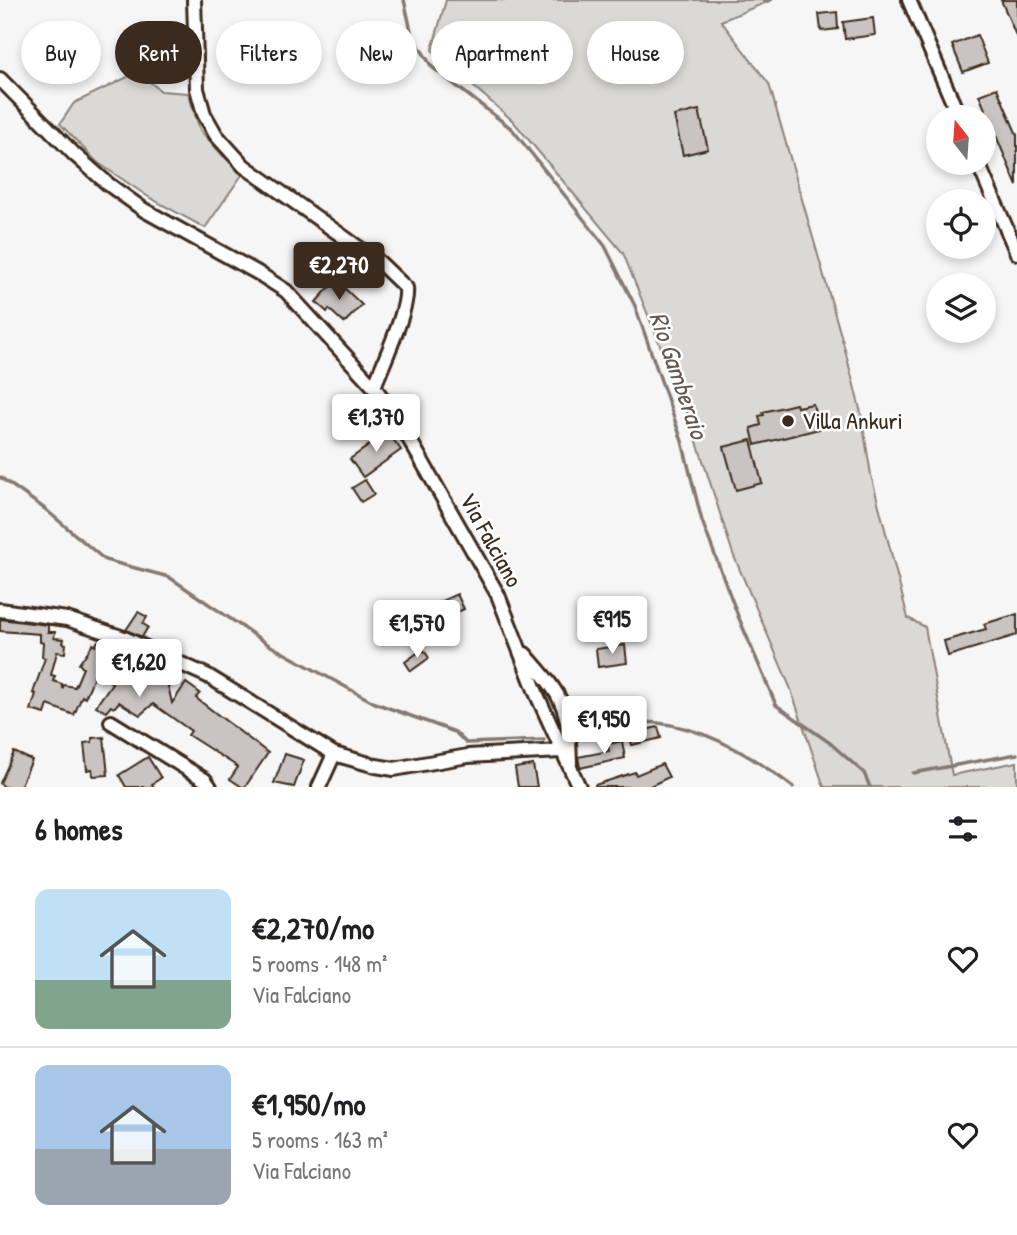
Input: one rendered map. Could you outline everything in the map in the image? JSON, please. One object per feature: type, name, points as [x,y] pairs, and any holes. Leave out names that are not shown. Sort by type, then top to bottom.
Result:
[{"type":"street","points":[[194,0],[197,89],[204,114],[216,135],[244,166],[380,263],[406,288],[406,298],[398,323],[374,387]]},
{"type":"street","points":[[909,0],[954,105]]},
{"type":"street","name":"Via Falciano","points":[[0,79],[74,154],[108,184],[144,210],[286,291],[374,387],[399,421],[498,595],[537,695],[579,787]]},
{"type":"street","points":[[984,175],[1014,237],[1017,253]]},
{"type":"street","points":[[0,610],[67,619],[103,630],[225,685],[334,754],[376,766],[394,769],[468,756],[561,751]]},
{"type":"street","points":[[520,649],[550,684],[563,706],[567,720],[571,771]]},
{"type":"street","points":[[111,722],[205,780],[210,787]]},
{"type":"street","points":[[319,787],[334,754]]},
{"type":"shaded area","name":"Villa Ankuri","points":[[446,0],[772,0],[721,21],[769,84],[844,346],[861,413],[871,475],[908,618],[925,627],[952,775],[1017,762],[1017,787],[824,787],[790,687],[733,554],[690,420],[623,253],[513,121],[471,84],[573,84],[573,21],[440,21]]},
{"type":"shaded area","points":[[115,83],[153,84],[161,91],[188,93],[200,130],[223,156],[244,172],[205,228],[150,198],[97,162],[60,124],[74,103]]},
{"type":"building","points":[[1001,0],[1017,0],[1017,38]]},
{"type":"building","points":[[837,12],[838,29],[821,31],[819,14]]},
{"type":"building","points":[[873,18],[875,35],[845,39],[843,22]]},
{"type":"building","points":[[977,35],[988,63],[963,72],[952,45]]},
{"type":"building","points":[[997,88],[1017,135],[1017,186],[996,136],[996,105],[983,105],[979,95]]},
{"type":"building","points":[[699,110],[708,149],[683,155],[674,116]]},
{"type":"building","points":[[336,280],[362,305],[344,323],[329,309],[327,312],[316,302]]},
{"type":"building","name":"Villa Ankuri","points":[[796,404],[797,407],[813,404],[819,429],[755,445],[751,428],[761,425],[759,416],[764,415],[763,412]]},
{"type":"building","points":[[388,432],[401,450],[363,477],[350,459]]},
{"type":"building","points":[[751,440],[762,483],[736,490],[724,447]]},
{"type":"building","points":[[365,480],[374,494],[361,502],[352,488]]},
{"type":"building","points":[[457,594],[464,609],[425,627],[417,612]]},
{"type":"building","points":[[138,612],[147,617],[143,624],[148,627],[142,637],[126,630]]},
{"type":"building","points":[[1017,614],[1017,635],[948,656],[944,641],[986,629],[984,624]]},
{"type":"building","points":[[0,619],[48,625],[48,632],[55,632],[54,638],[64,639],[65,653],[57,652],[51,675],[55,676],[53,681],[62,684],[62,689],[64,685],[75,687],[83,668],[79,664],[98,641],[111,651],[108,655],[150,681],[159,673],[166,677],[172,703],[186,683],[200,693],[196,698],[268,753],[245,787],[242,787],[230,779],[238,767],[188,735],[191,731],[153,704],[140,715],[119,702],[106,712],[96,706],[112,683],[96,672],[74,715],[48,705],[45,714],[31,710],[36,694],[33,693],[45,658],[42,657],[43,643],[40,642],[40,634],[0,631]]},
{"type":"building","points":[[625,645],[627,663],[598,667],[596,649]]},
{"type":"building","points":[[423,649],[429,658],[411,671],[405,662]]},
{"type":"building","points":[[658,727],[661,738],[632,745],[629,734]]},
{"type":"building","points":[[104,737],[108,775],[93,776],[92,769],[87,770],[84,743],[92,742],[92,738]]},
{"type":"building","points":[[622,741],[625,758],[580,768],[578,757],[609,751],[608,744]]},
{"type":"building","points":[[14,752],[32,760],[20,787],[4,787],[0,783]]},
{"type":"building","points":[[285,754],[304,760],[294,787],[274,783]]},
{"type":"building","points":[[148,757],[161,778],[152,784],[154,787],[126,787],[119,775]]},
{"type":"building","points":[[662,764],[669,777],[648,787],[595,787],[635,772],[636,775]]},
{"type":"building","points":[[533,765],[537,787],[518,787],[515,768]]},
{"type":"waterway","name":"Rio Gamberaio","points":[[404,0],[412,35],[432,67],[512,129],[605,246],[635,306],[682,441],[702,521],[776,705],[830,743],[864,773],[870,787]]},
{"type":"waterway","points":[[0,477],[45,509],[105,560],[169,577],[269,645],[375,703],[455,732],[466,743],[544,740]]},
{"type":"waterway","points":[[578,738],[619,724],[643,722],[689,729],[733,748],[793,787]]},
{"type":"waterway","points":[[913,773],[1017,754]]},
{"type":"place","name":"Villa Ankuri","points":[[788,421]]}]
